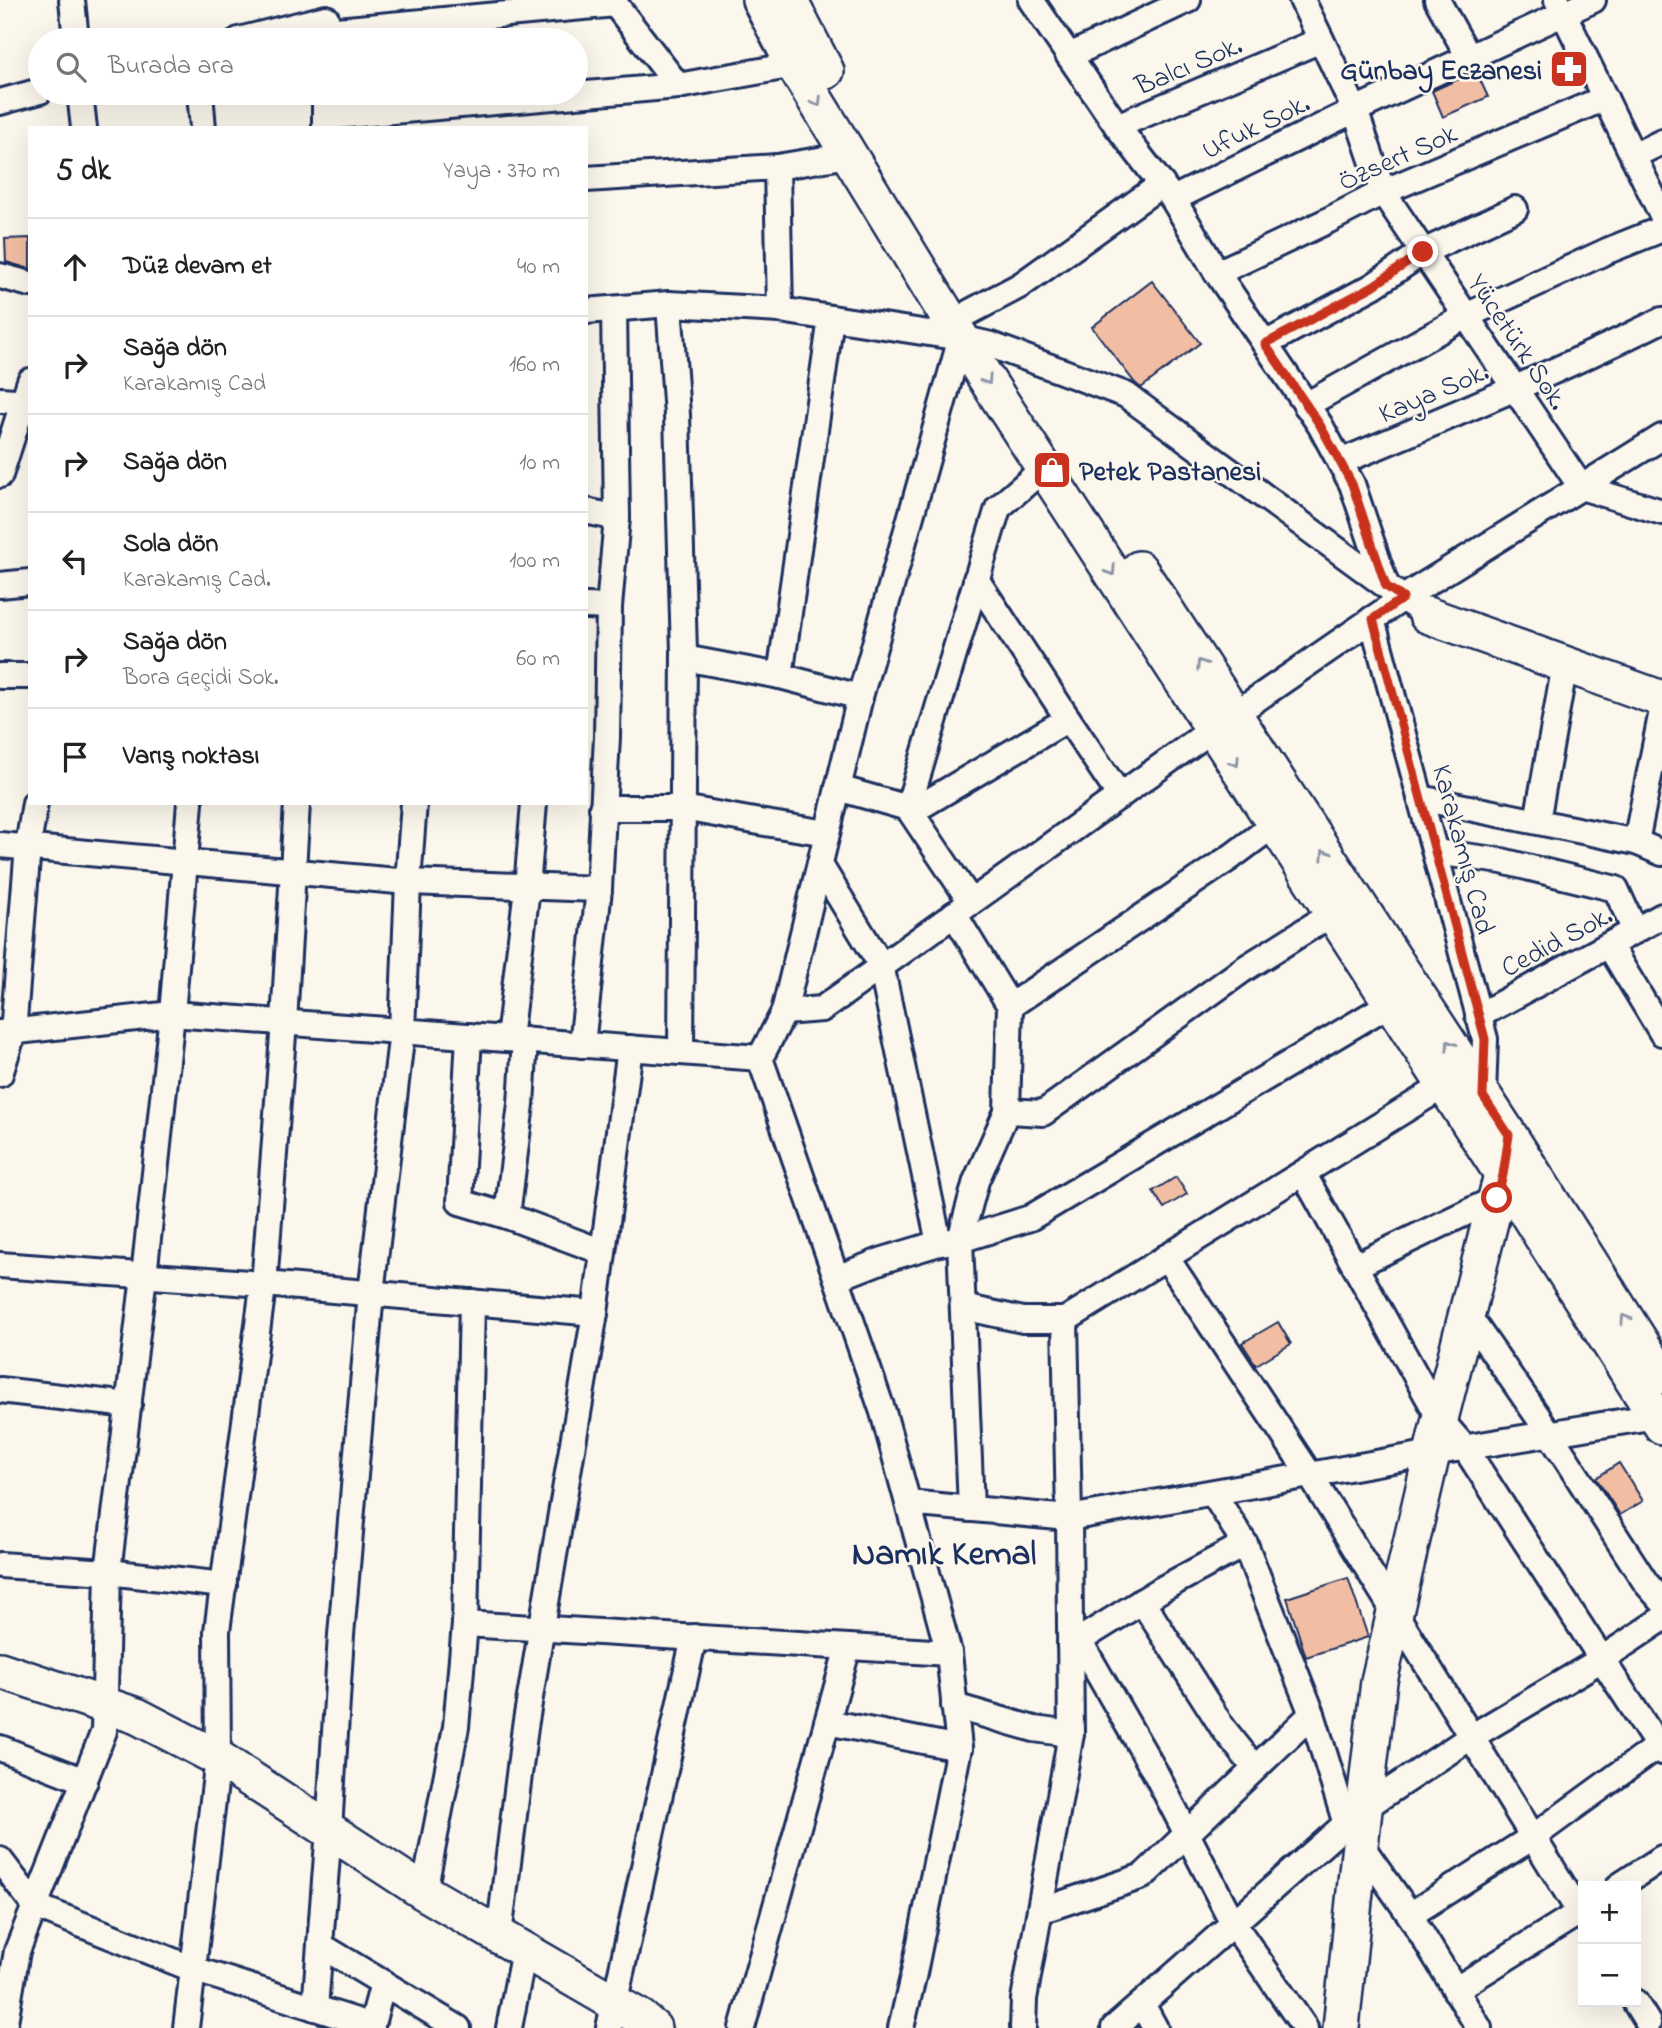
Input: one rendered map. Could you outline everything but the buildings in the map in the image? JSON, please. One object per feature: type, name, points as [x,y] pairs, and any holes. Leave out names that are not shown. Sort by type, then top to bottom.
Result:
[{"type":"main road","points":[[760,0],[794,65],[849,155],[974,332],[1224,722],[1275,824],[1445,1085],[1500,1187],[1659,1421]]},
{"type":"main road","points":[[789,0],[813,51],[943,270],[1044,468],[1483,1096],[1657,1357]]},
{"type":"main road","points":[[1405,600],[1565,664],[1662,699]]},
{"type":"main road","points":[[1341,2028],[1357,1825],[1380,1681],[1395,1615],[1449,1451],[1440,1419],[1500,1187],[1509,1135]]},
{"type":"main road","points":[[0,1670],[137,1716],[218,1758],[424,1892],[511,1943],[612,2015],[642,2018],[653,2028]]},
{"type":"street","points":[[72,0],[75,28]]},
{"type":"street","points":[[1031,0],[1117,126],[1167,191],[1217,273],[1320,425],[1352,484],[1405,600]]},
{"type":"street","points":[[1069,56],[1188,0]]},
{"type":"street","name":"Yücetürk Sok.","points":[[1302,0],[1355,110],[1383,192],[1581,488]]},
{"type":"street","points":[[1437,0],[1469,57]]},
{"type":"street","name":"Ufuk Sok.","points":[[974,332],[1021,285],[1167,191],[1355,110],[1469,57],[1561,6],[1593,0]]},
{"type":"street","points":[[297,28],[326,22],[614,2],[678,86]]},
{"type":"street","points":[[1561,6],[1662,215]]},
{"type":"street","name":"Balcı Sok.","points":[[1117,126],[1321,40]]},
{"type":"street","points":[[588,93],[678,86],[794,65]]},
{"type":"street","points":[[0,102],[28,94]]},
{"type":"street","name":"Özsert Sok","points":[[1217,273],[1383,192],[1605,98]]},
{"type":"street","points":[[81,105],[84,126]]},
{"type":"street","points":[[201,105],[202,126]]},
{"type":"street","points":[[325,112],[420,105]]},
{"type":"street","points":[[1633,156],[1662,142]]},
{"type":"street","points":[[588,179],[777,167],[849,155]]},
{"type":"street","points":[[777,167],[780,310]]},
{"type":"street","points":[[1265,344],[1373,286],[1423,252],[1515,209]]},
{"type":"street","points":[[1306,405],[1466,316],[1607,251],[1662,229]]},
{"type":"street","points":[[0,276],[28,283]]},
{"type":"street","points":[[588,311],[669,304],[780,310],[831,318],[974,332],[1126,395],[1405,600]]},
{"type":"street","points":[[669,304],[677,415],[684,658],[681,1052]]},
{"type":"street","points":[[582,1045],[599,889],[602,808],[597,736],[598,607],[617,518],[614,309]]},
{"type":"street","points":[[780,676],[831,318]]},
{"type":"street","name":"Kaya Sok.","points":[[1340,462],[1515,390],[1662,320]]},
{"type":"street","points":[[901,2028],[959,1748],[948,1653],[883,1412],[760,1058],[784,1012],[860,697],[974,332]]},
{"type":"street","points":[[0,475],[21,396]]},
{"type":"street","points":[[784,1012],[822,1009],[1373,619],[1662,437]]},
{"type":"street","points":[[949,1242],[1007,1111],[1010,1006],[963,908],[910,810],[998,508],[1044,468]]},
{"type":"street","points":[[1581,488],[1662,512]]},
{"type":"street","points":[[588,511],[617,518]]},
{"type":"street","points":[[976,579],[1120,796]]},
{"type":"street","points":[[0,585],[28,582]]},
{"type":"street","name":"Karakamış Cad","points":[[1373,619],[1485,1039],[1483,1096]]},
{"type":"street","points":[[684,658],[780,676],[860,697]]},
{"type":"street","points":[[1537,821],[1565,664]]},
{"type":"street","points":[[0,676],[28,676]]},
{"type":"street","points":[[1636,842],[1662,711]]},
{"type":"street","points":[[838,788],[910,810],[1068,719]]},
{"type":"street","points":[[1420,798],[1636,842],[1662,853]]},
{"type":"street","points":[[0,1074],[35,805]]},
{"type":"street","points":[[4,2028],[17,1951],[104,1731],[108,1572],[172,1014],[190,805]]},
{"type":"street","points":[[186,2028],[218,1758],[217,1631],[264,1284],[297,805]]},
{"type":"street","points":[[315,2008],[341,1636],[371,1293],[402,1031],[414,805]]},
{"type":"street","points":[[507,1216],[521,1104],[517,1040],[534,805]]},
{"type":"street","points":[[602,808],[683,807],[827,832]]},
{"type":"street","points":[[1010,1006],[1275,824]]},
{"type":"street","points":[[0,845],[408,882],[599,889]]},
{"type":"street","points":[[1435,852],[1502,861],[1616,889],[1635,931]]},
{"type":"street","points":[[820,865],[881,965],[949,1242],[963,1307],[971,1509]]},
{"type":"street","points":[[1007,1111],[1043,1113],[1244,969],[1333,913]]},
{"type":"street","name":"Cedid Sok.","points":[[1478,1016],[1662,916]]},
{"type":"street","points":[[1609,945],[1662,1033]]},
{"type":"street","points":[[837,1278],[883,1260],[1030,1219],[1391,1003]]},
{"type":"street","points":[[7,1033],[172,1014],[760,1058]]},
{"type":"street","points":[[469,1036],[460,1202],[507,1216],[603,1252]]},
{"type":"street","points":[[509,2028],[511,1943],[526,1727],[595,1313],[630,1048]]},
{"type":"street","points":[[963,1307],[1023,1320],[1065,1320],[1445,1085]]},
{"type":"street","points":[[1303,1173],[1440,1419]]},
{"type":"street","points":[[1355,1266],[1500,1187]]},
{"type":"street","points":[[1167,1257],[1310,1475],[1578,1907]]},
{"type":"street","points":[[0,1265],[264,1284],[595,1313]]},
{"type":"street","points":[[424,1892],[456,1727],[465,1624],[472,1302]]},
{"type":"street","points":[[1467,1314],[1550,1434],[1646,1583],[1662,1601]]},
{"type":"street","points":[[1023,2028],[1024,1999],[1071,1734],[1075,1643],[1069,1518],[1065,1320]]},
{"type":"street","points":[[0,1390],[129,1405]]},
{"type":"street","points":[[908,1503],[1069,1518],[1550,1434],[1659,1421]]},
{"type":"street","points":[[1410,1915],[1533,1837],[1661,1747],[1602,1659],[1449,1451]]},
{"type":"street","points":[[1213,1493],[1245,1544],[1357,1825],[1479,2028]]},
{"type":"street","points":[[1075,1643],[1142,1601],[1245,1544]]},
{"type":"street","points":[[0,1564],[108,1572],[223,1585]]},
{"type":"street","points":[[1142,1601],[1223,1728],[1255,1768]]},
{"type":"street","points":[[1114,2028],[1233,1923],[1471,1737],[1602,1659],[1662,1619]]},
{"type":"street","points":[[465,1624],[948,1653]]},
{"type":"street","points":[[612,2015],[694,1637]]},
{"type":"street","points":[[1075,1643],[1155,1772],[1233,1923],[1305,2028]]},
{"type":"street","points":[[742,2028],[848,1647]]},
{"type":"street","points":[[954,1706],[1034,1729],[1071,1734]]},
{"type":"street","points":[[1040,1911],[1143,1876],[1312,1714]]},
{"type":"street","points":[[827,1722],[959,1748]]},
{"type":"street","points":[[0,1748],[85,1782]]},
{"type":"street","points":[[1627,1881],[1662,1858]]},
{"type":"street","points":[[0,1860],[35,1906],[193,1969],[371,2027],[383,1983]]},
{"type":"street","points":[[1455,1990],[1578,1915]]},
{"type":"street","points":[[320,1945],[458,2028]]},
{"type":"street","points":[[1142,2004],[1155,2028]]},
{"type":"street","points":[[1639,2007],[1651,2022]]},
{"type":"place","name":"Günbay Eczanesi","points":[[1569,69]]},
{"type":"place","name":"Petek Pastanesi","points":[[1052,470]]},
{"type":"district","name":"Namık Kemal","points":[[944,1552]]},
{"type":"route","points":[[1423,252],[1373,286],[1265,344],[1320,425],[1352,484],[1386,586],[1403,598],[1373,619],[1485,1039],[1483,1096],[1509,1135],[1497,1198]]}]
